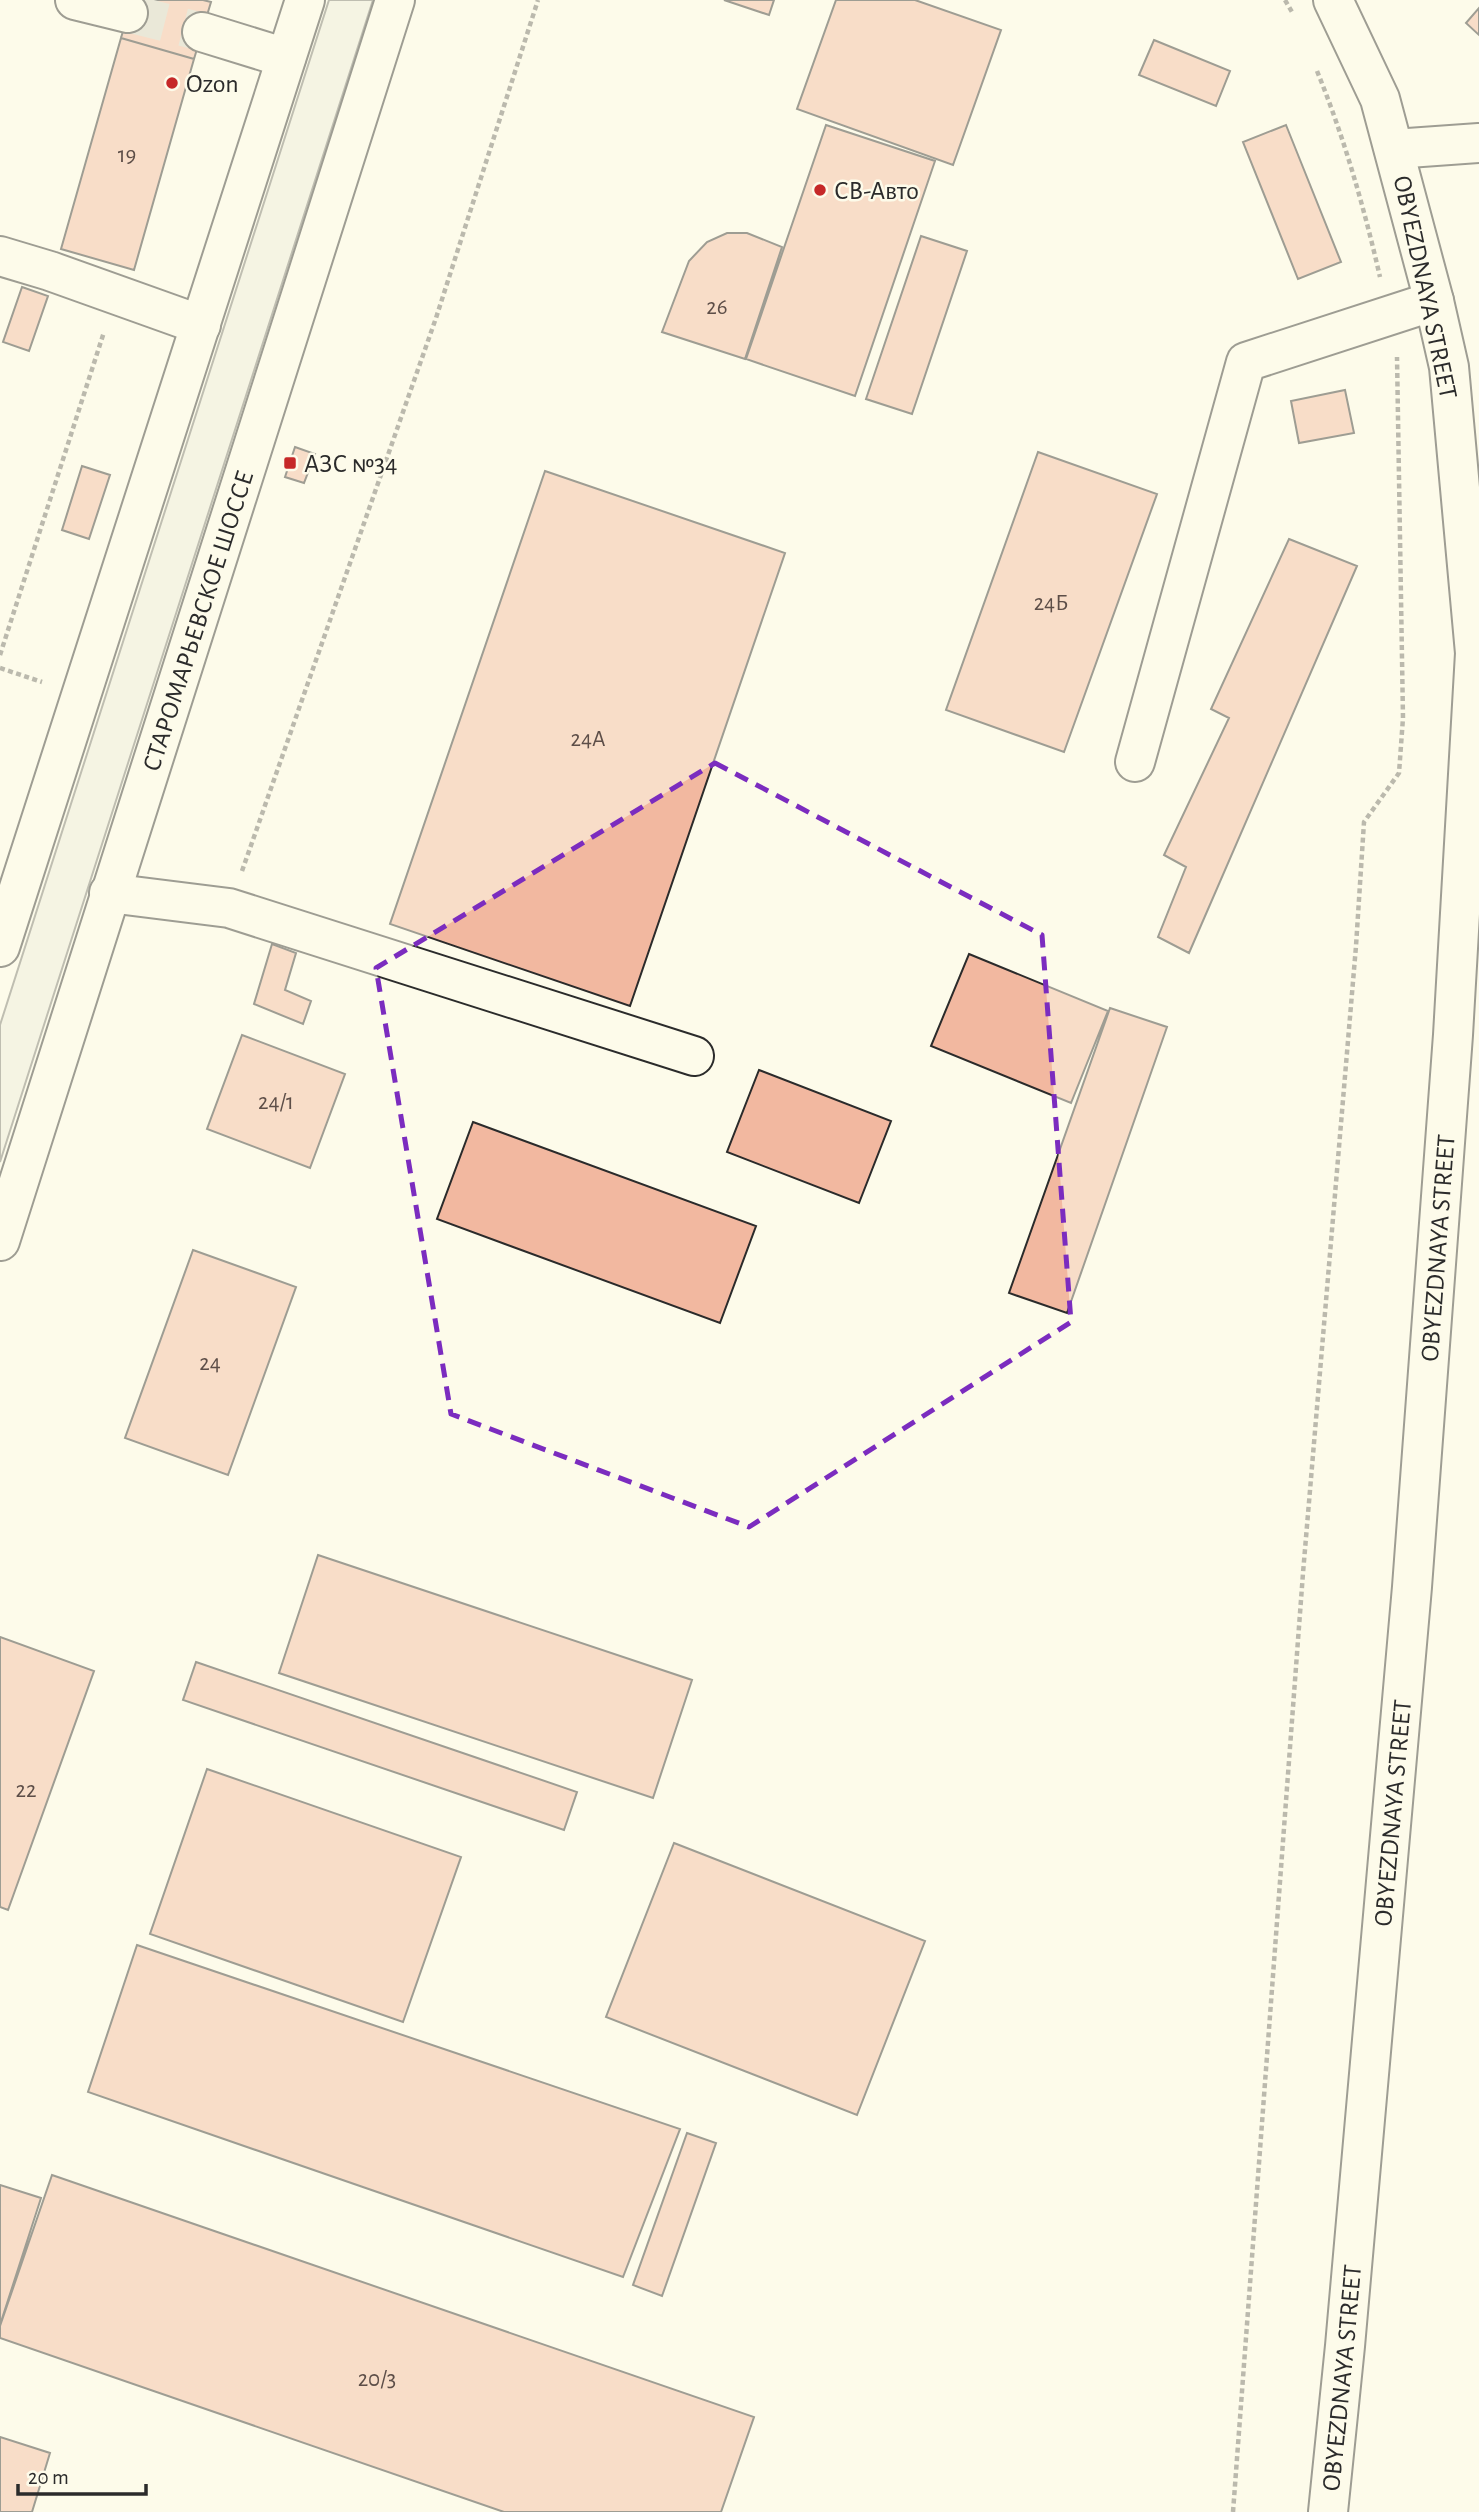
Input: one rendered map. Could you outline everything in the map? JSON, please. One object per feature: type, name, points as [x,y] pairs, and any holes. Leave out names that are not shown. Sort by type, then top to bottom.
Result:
[{"type":"main road","points":[[75,0],[128,13]]},
{"type":"main road","points":[[0,947],[305,0]]},
{"type":"main road","name":"СТАРОМАРЬЕВСКОЕ ШОССЕ","points":[[0,1241],[394,0]]},
{"type":"main road","name":"OBYEZDNAYA STREET","points":[[1328,2512],[1412,1587],[1452,1048],[1475,653],[1449,367],[1380,99],[1333,0]]},
{"type":"main road","points":[[202,32],[286,58]]},
{"type":"main road","points":[[1394,149],[1479,143]]},
{"type":"main road","points":[[0,256],[201,324]]},
{"type":"main road","points":[[1135,762],[1246,362],[1434,301]]},
{"type":"main road","points":[[109,893],[229,908],[694,1056]]},
{"type":"path","points":[[229,908],[436,318],[538,0]]},
{"type":"path","points":[[1285,0],[1298,23]]},
{"type":"path","points":[[1233,2512],[1304,1559],[1364,822],[1399,773],[1403,718],[1397,352],[1371,238],[1332,107],[1312,59]]},
{"type":"path","points":[[0,655],[116,295]]},
{"type":"highlighted area","points":[[715,763],[1042,935],[1071,1322],[749,1527],[451,1414],[376,968]]},
{"type":"shaded area","points":[[329,0],[373,0],[0,1162],[0,1025]]},
{"type":"building","points":[[132,0],[211,2],[194,59],[121,38]]},
{"type":"building","points":[[724,0],[774,0],[769,15]]},
{"type":"building","points":[[836,0],[915,0],[1001,30],[953,165],[797,109]]},
{"type":"building","points":[[1479,8],[1479,35],[1466,23]]},
{"type":"building","points":[[121,38],[194,59],[134,270],[61,249]]},
{"type":"building","points":[[1154,40],[1230,71],[1216,106],[1139,75]]},
{"type":"building","points":[[826,125],[935,161],[855,396],[746,359]]},
{"type":"building","points":[[1286,125],[1341,262],[1298,279],[1243,142]]},
{"type":"building","points":[[727,233],[747,233],[782,247],[745,359],[662,332],[689,261],[707,242]]},
{"type":"building","points":[[921,236],[967,251],[912,414],[866,399]]},
{"type":"building","points":[[22,287],[48,296],[29,351],[3,342]]},
{"type":"building","points":[[1345,390],[1354,433],[1299,443],[1291,401]]},
{"type":"building","points":[[295,447],[315,454],[304,483],[285,477]]},
{"type":"building","points":[[1038,452],[1157,494],[1064,752],[946,710]]},
{"type":"building","points":[[82,466],[110,475],[89,539],[62,530]]},
{"type":"building","points":[[545,471],[785,553],[630,1006],[390,924]]},
{"type":"building","points":[[1289,539],[1357,566],[1189,953],[1158,937],[1186,867],[1164,855],[1229,718],[1211,709]]},
{"type":"building","points":[[272,944],[296,953],[285,990],[311,1001],[303,1024],[254,1004]]},
{"type":"building","points":[[969,954],[1108,1011],[1071,1103],[931,1046]]},
{"type":"building","points":[[1110,1008],[1167,1027],[1067,1313],[1009,1293]]},
{"type":"building","points":[[242,1035],[345,1074],[310,1168],[207,1129]]},
{"type":"building","points":[[759,1070],[891,1121],[859,1203],[727,1152]]},
{"type":"building","points":[[473,1122],[756,1226],[720,1323],[437,1219]]},
{"type":"building","points":[[193,1250],[296,1287],[228,1475],[125,1438]]},
{"type":"building","points":[[318,1555],[692,1680],[653,1798],[279,1673]]},
{"type":"building","points":[[0,1637],[94,1671],[8,1910],[0,1907]]},
{"type":"building","points":[[196,1662],[577,1792],[564,1830],[183,1700]]},
{"type":"building","points":[[207,1769],[461,1857],[403,2022],[150,1934]]},
{"type":"building","points":[[674,1843],[925,1941],[857,2115],[606,2017]]},
{"type":"building","points":[[137,1945],[680,2129],[623,2277],[88,2092]]},
{"type":"building","points":[[687,2133],[716,2143],[662,2296],[633,2285]]},
{"type":"building","points":[[52,2175],[754,2417],[721,2512],[504,2512],[0,2338],[0,2326]]},
{"type":"building","points":[[0,2185],[41,2198],[0,2325]]},
{"type":"building","points":[[0,2437],[50,2453],[32,2512],[0,2512]]},
{"type":"tunnel","points":[[128,13],[202,32]]},
{"type":"place","name":"Ozon","points":[[172,83]]},
{"type":"place","name":"СВ-Авто","points":[[820,190]]},
{"type":"place","name":"АЗС №34","points":[[290,463]]}]
